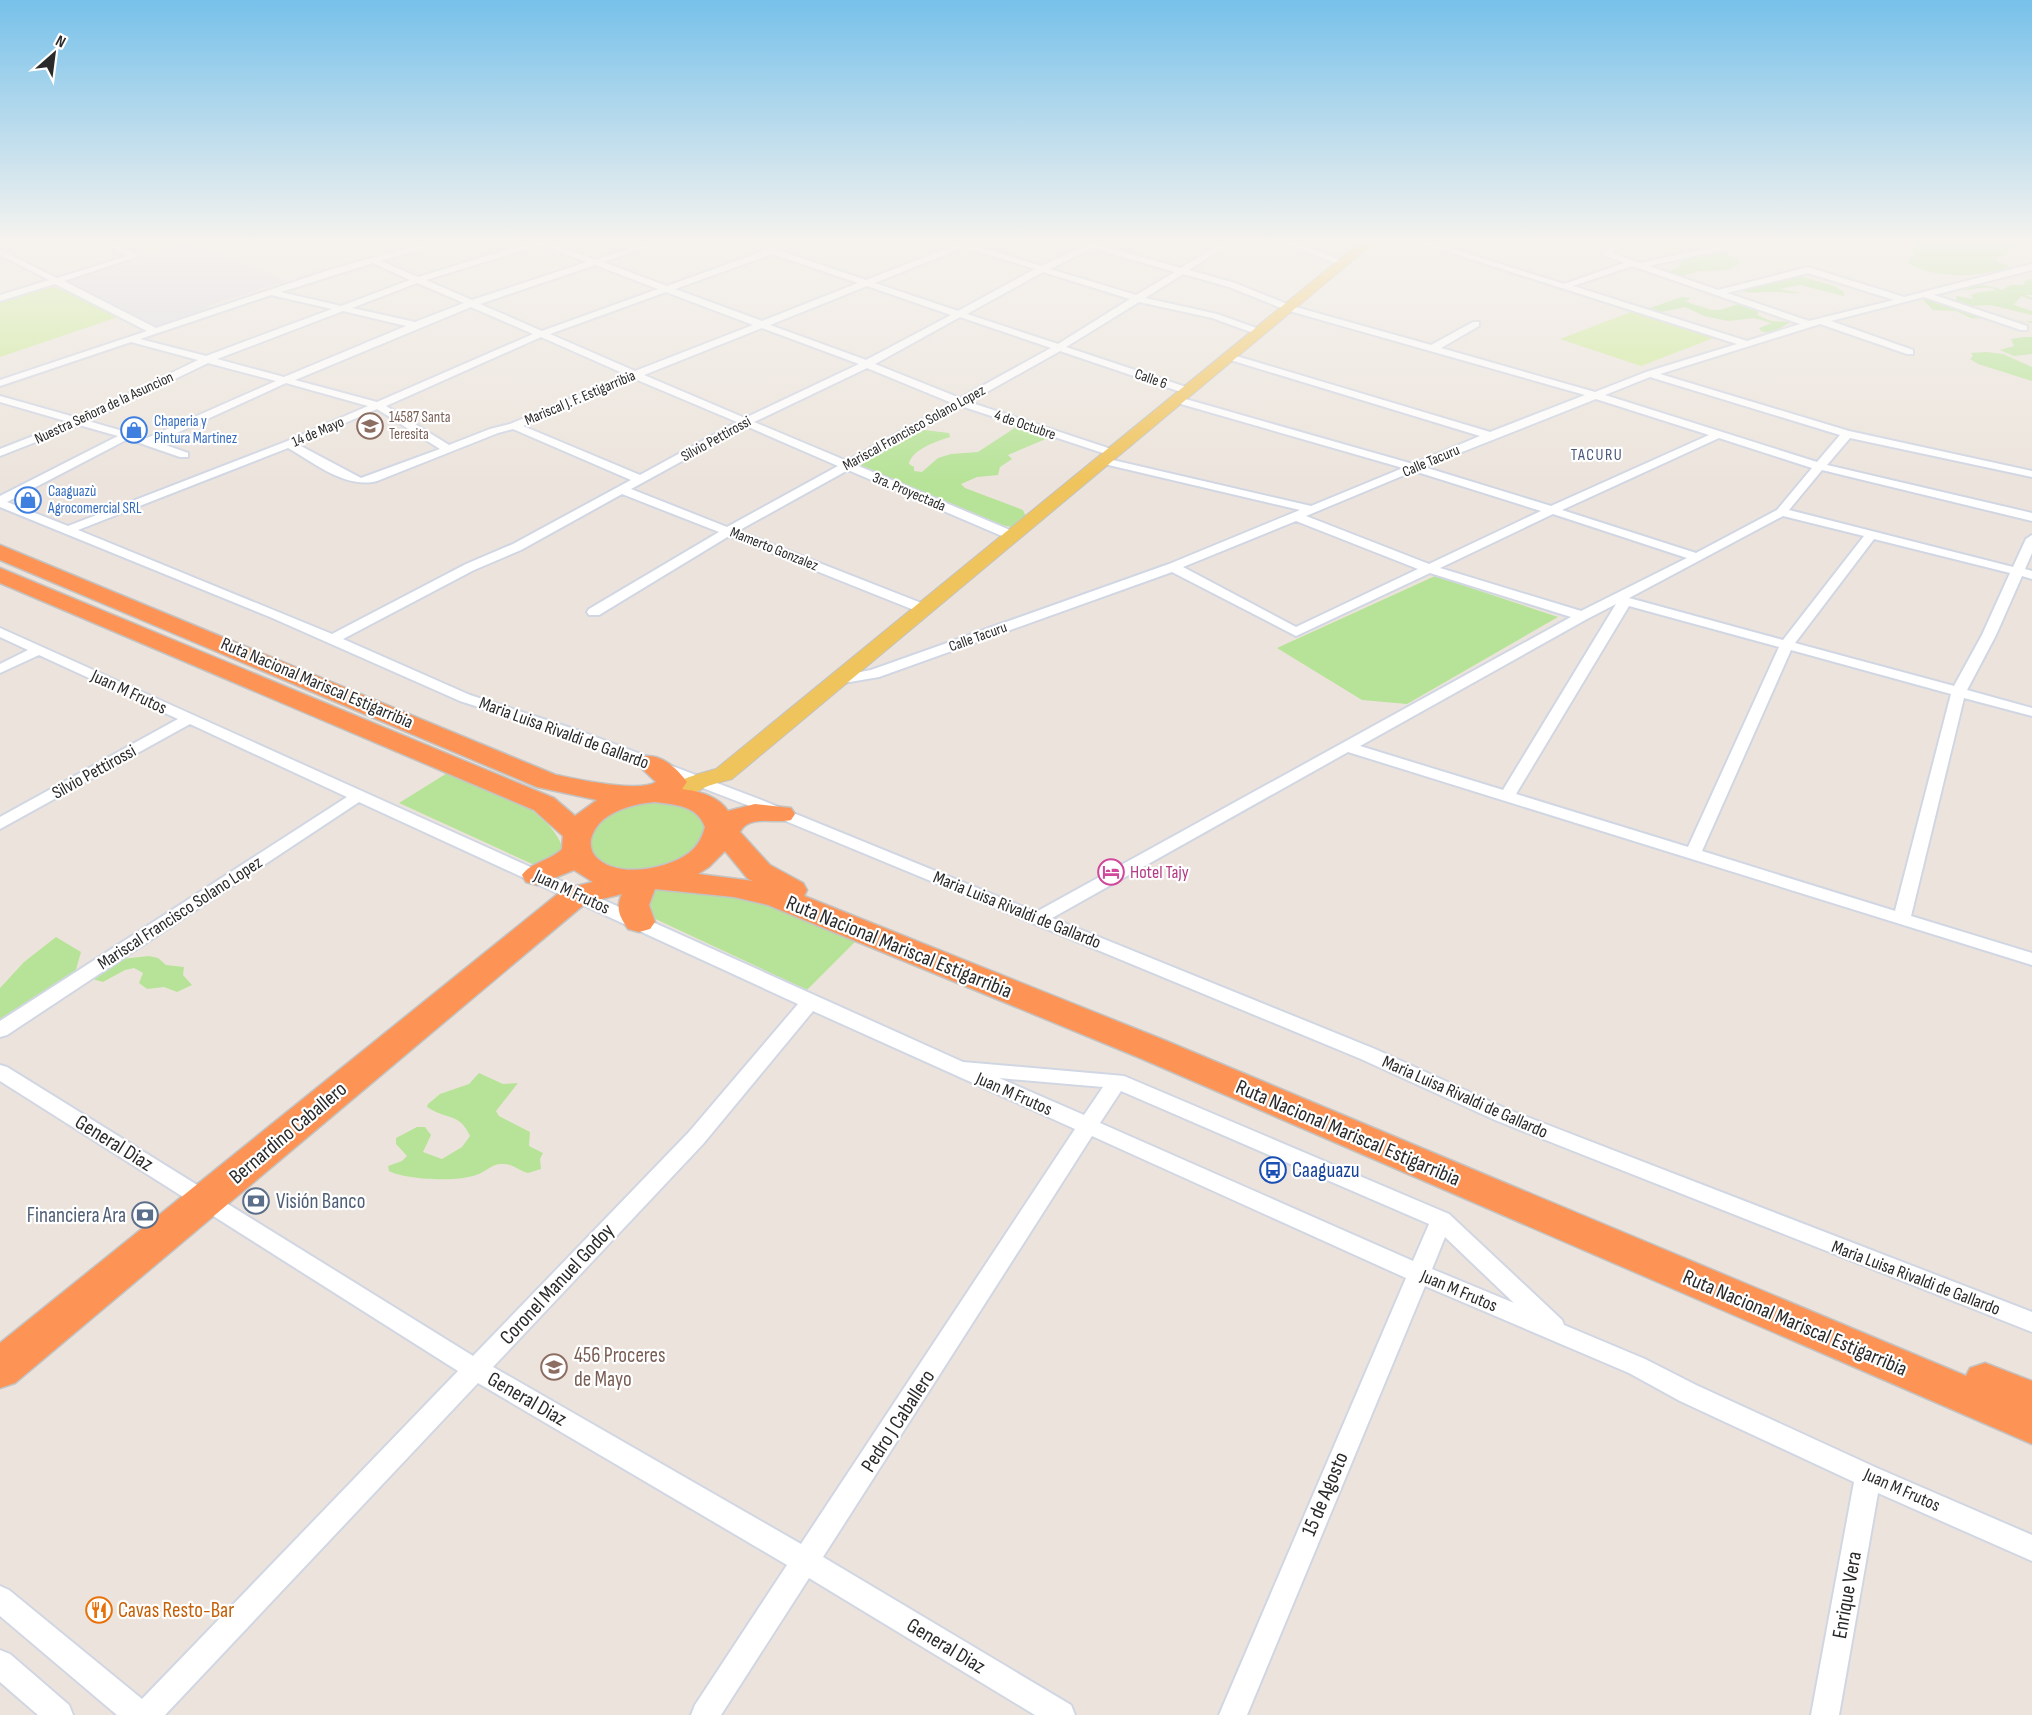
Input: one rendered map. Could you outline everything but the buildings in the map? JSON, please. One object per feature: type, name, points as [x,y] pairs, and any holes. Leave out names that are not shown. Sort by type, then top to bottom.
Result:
[{"type":"highway","name":"Ruta Nacional Mariscal Estigarribia","points":[[0,552],[547,781],[586,790],[696,799],[759,872],[780,886],[2032,1401]]},
{"type":"highway","name":"Ruta Nacional Mariscal Estigarribia","points":[[0,575],[544,804],[578,847],[590,868],[608,876],[734,887],[758,891],[788,902],[1152,1049],[2032,1424]]},
{"type":"highway","points":[[650,763],[673,782],[664,790],[696,799],[728,824],[740,814],[781,814]]},
{"type":"highway","points":[[537,876],[565,863],[578,847],[590,817],[600,810],[696,799]]},
{"type":"highway","points":[[578,847],[575,896],[680,871],[702,859],[716,844],[696,799]]},
{"type":"highway","points":[[639,922],[632,913],[633,901],[646,879]]},
{"type":"highway","name":"Bernardino Caballero","points":[[0,1369],[575,896]]},
{"type":"main road","points":[[696,799],[1273,320]]},
{"type":"street","points":[[133,320],[153,330]]},
{"type":"street","points":[[0,383],[185,320]]},
{"type":"street","name":"Nuestra Señora de la Asuncion","points":[[0,453],[79,422],[206,360],[311,320]]},
{"type":"street","points":[[394,320],[416,325]]},
{"type":"street","points":[[148,442],[429,320]]},
{"type":"street","name":"3ra. Proyectada","points":[[510,320],[1013,536]]},
{"type":"street","name":"14 de Mayo","points":[[66,531],[289,444],[541,334],[581,320]]},
{"type":"street","name":"4 de Octubre","points":[[748,320],[1109,457],[1313,510]]},
{"type":"street","name":"Mariscal J. F. Estigarribia","points":[[289,444],[352,479],[361,481],[373,479],[494,430],[514,426],[775,320]]},
{"type":"street","name":"Silvio Pettirossi","points":[[331,640],[470,567],[517,547],[746,422],[867,364],[948,320]]},
{"type":"street","name":"Calle 6","points":[[977,320],[1059,348],[1183,395],[1554,509],[1696,557]]},
{"type":"street","name":"Mariscal Francisco Solano Lopez","points":[[594,612],[729,531],[1059,348],[1103,320]]},
{"type":"street","points":[[1225,320],[1259,332]]},
{"type":"street","points":[[1330,320],[1595,395],[1818,466],[2032,517]]},
{"type":"street","points":[[1670,320],[1744,343]]},
{"type":"street","points":[[1798,320],[1809,324]]},
{"type":"street","name":"Calle Tacuru","points":[[838,680],[874,674],[1173,567],[1490,436],[1650,374],[1744,343],[1825,320]]},
{"type":"street","points":[[2000,320],[2024,328]]},
{"type":"street","points":[[1821,321],[1910,352]]},
{"type":"street","points":[[1432,349],[1476,324]]},
{"type":"street","points":[[128,339],[379,406],[448,448]]},
{"type":"street","points":[[1230,357],[1490,436]]},
{"type":"street","points":[[1650,374],[1847,434],[2032,474]]},
{"type":"street","points":[[0,399],[127,435],[184,455]]},
{"type":"street","points":[[514,426],[642,480]]},
{"type":"street","points":[[1173,567],[1296,632],[1554,509],[1719,434]]},
{"type":"street","points":[[1038,918],[1582,616],[1621,600],[1781,512],[1847,434]]},
{"type":"street","points":[[0,502],[127,435]]},
{"type":"street","name":"Mamerto Gonzalez","points":[[623,490],[924,609]]},
{"type":"street","name":"Maria Luisa Rivaldi de Gallardo","points":[[0,502],[66,531],[264,610],[465,698],[575,734],[650,763]]},
{"type":"street","points":[[1781,512],[2025,574]]},
{"type":"street","points":[[1297,517],[1430,569],[1582,616]]},
{"type":"street","points":[[1693,854],[1787,644],[1871,536]]},
{"type":"street","points":[[1902,918],[1959,691],[2025,574],[2032,539]]},
{"type":"street","points":[[1644,586],[1643,599],[1660,610]]},
{"type":"street","points":[[1621,600],[2032,712]]},
{"type":"street","points":[[1507,796],[1621,600]]},
{"type":"street","name":"Juan M Frutos","points":[[0,632],[810,1002],[1418,1274],[1637,1366],[1688,1393],[1868,1476],[2032,1548]]},
{"type":"street","points":[[0,669],[39,650]]},
{"type":"street","name":"Silvio Pettirossi","points":[[0,824],[189,719]]},
{"type":"street","points":[[1345,747],[2032,959]]},
{"type":"street","name":"Mariscal Francisco Solano Lopez","points":[[0,1030],[360,795]]},
{"type":"street","name":"Maria Luisa Rivaldi de Gallardo","points":[[696,799],[781,814],[1389,1063],[1502,1115],[2032,1322]]},
{"type":"street","name":"Coronel Manuel Godoy","points":[[146,1715],[696,1138],[810,1002]]},
{"type":"street","points":[[955,1067],[1117,1081],[1441,1220],[1562,1334]]},
{"type":"street","name":"General Diaz","points":[[0,1072],[476,1370],[807,1562],[1060,1715]]},
{"type":"street","name":"Pedro J Caballero","points":[[705,1715],[807,1562],[1117,1081]]},
{"type":"street","name":"15 de Agosto","points":[[1233,1715],[1441,1220]]},
{"type":"street","name":"Enrique Vera","points":[[1825,1715],[1868,1476]]},
{"type":"street","points":[[0,1599],[139,1715]]},
{"type":"street","points":[[0,1664],[59,1715]]},
{"type":"shaded area","points":[[146,320],[181,320],[160,327]]},
{"type":"green space","points":[[0,320],[109,320],[0,357]]},
{"type":"green space","points":[[1610,320],[1662,320],[1716,337],[1641,366],[1560,339]]},
{"type":"green space","points":[[1761,320],[1791,322],[1773,332],[1761,331],[1759,328],[1772,323]]},
{"type":"green space","points":[[2032,337],[2032,354],[2014,356],[2000,350],[2014,346],[2011,339]]},
{"type":"green space","points":[[1971,353],[2003,354],[2032,367],[2032,381],[1978,364],[1970,359],[1973,356]]},
{"type":"green space","points":[[1019,425],[1048,438],[1008,455],[1012,459],[1000,467],[998,475],[977,477],[961,484],[965,488],[1023,510],[1027,519],[1012,527],[994,524],[899,485],[876,472],[851,465],[924,430],[949,433],[950,437],[914,454],[909,464],[914,467],[914,471],[922,472],[938,458],[951,454],[978,452]]},
{"type":"green space","points":[[1435,576],[1558,617],[1407,704],[1362,700],[1277,648]]},
{"type":"green space","points":[[452,770],[532,810],[556,835],[563,849],[541,868],[399,803]]},
{"type":"green space","points":[[657,800],[692,807],[708,826],[698,851],[666,869],[613,870],[591,856],[588,837],[597,821],[616,811]]},
{"type":"green space","points":[[658,888],[746,897],[855,942],[807,990],[649,916],[646,901]]},
{"type":"green space","points":[[56,937],[81,952],[73,980],[23,1011],[0,1020],[0,988],[24,962]]},
{"type":"green space","points":[[149,956],[158,958],[166,965],[184,967],[183,975],[192,985],[177,992],[164,987],[147,989],[139,983],[143,973],[134,968],[125,970],[103,982],[92,979],[121,959]]},
{"type":"green space","points":[[479,1073],[503,1084],[518,1083],[496,1111],[499,1116],[530,1132],[529,1146],[543,1153],[540,1159],[541,1169],[528,1173],[506,1164],[498,1164],[476,1175],[457,1179],[419,1178],[389,1171],[388,1166],[402,1161],[407,1156],[396,1144],[396,1138],[417,1127],[425,1127],[431,1135],[423,1152],[442,1159],[462,1147],[470,1136],[462,1123],[427,1107],[440,1094],[469,1084]]},
{"type":"place","name":"14587 Santa Teresita","points":[[370,426]]},
{"type":"place","name":"Chaperia y Pintura Martinez","points":[[134,430]]},
{"type":"place","name":"Caaguazù Agrocomercial SRL","points":[[28,500]]},
{"type":"place","name":"Hotel Tajy","points":[[1111,872]]},
{"type":"place","name":"Caaguazu","points":[[1273,1170]]},
{"type":"place","name":"Visión Banco","points":[[256,1201]]},
{"type":"place","name":"Financiera Ara","points":[[145,1215]]},
{"type":"place","name":"456 Proceres de Mayo","points":[[554,1367]]},
{"type":"place","name":"Cavas Resto-Bar","points":[[99,1610]]},
{"type":"district","name":"TACURU","points":[[1597,455]]}]
